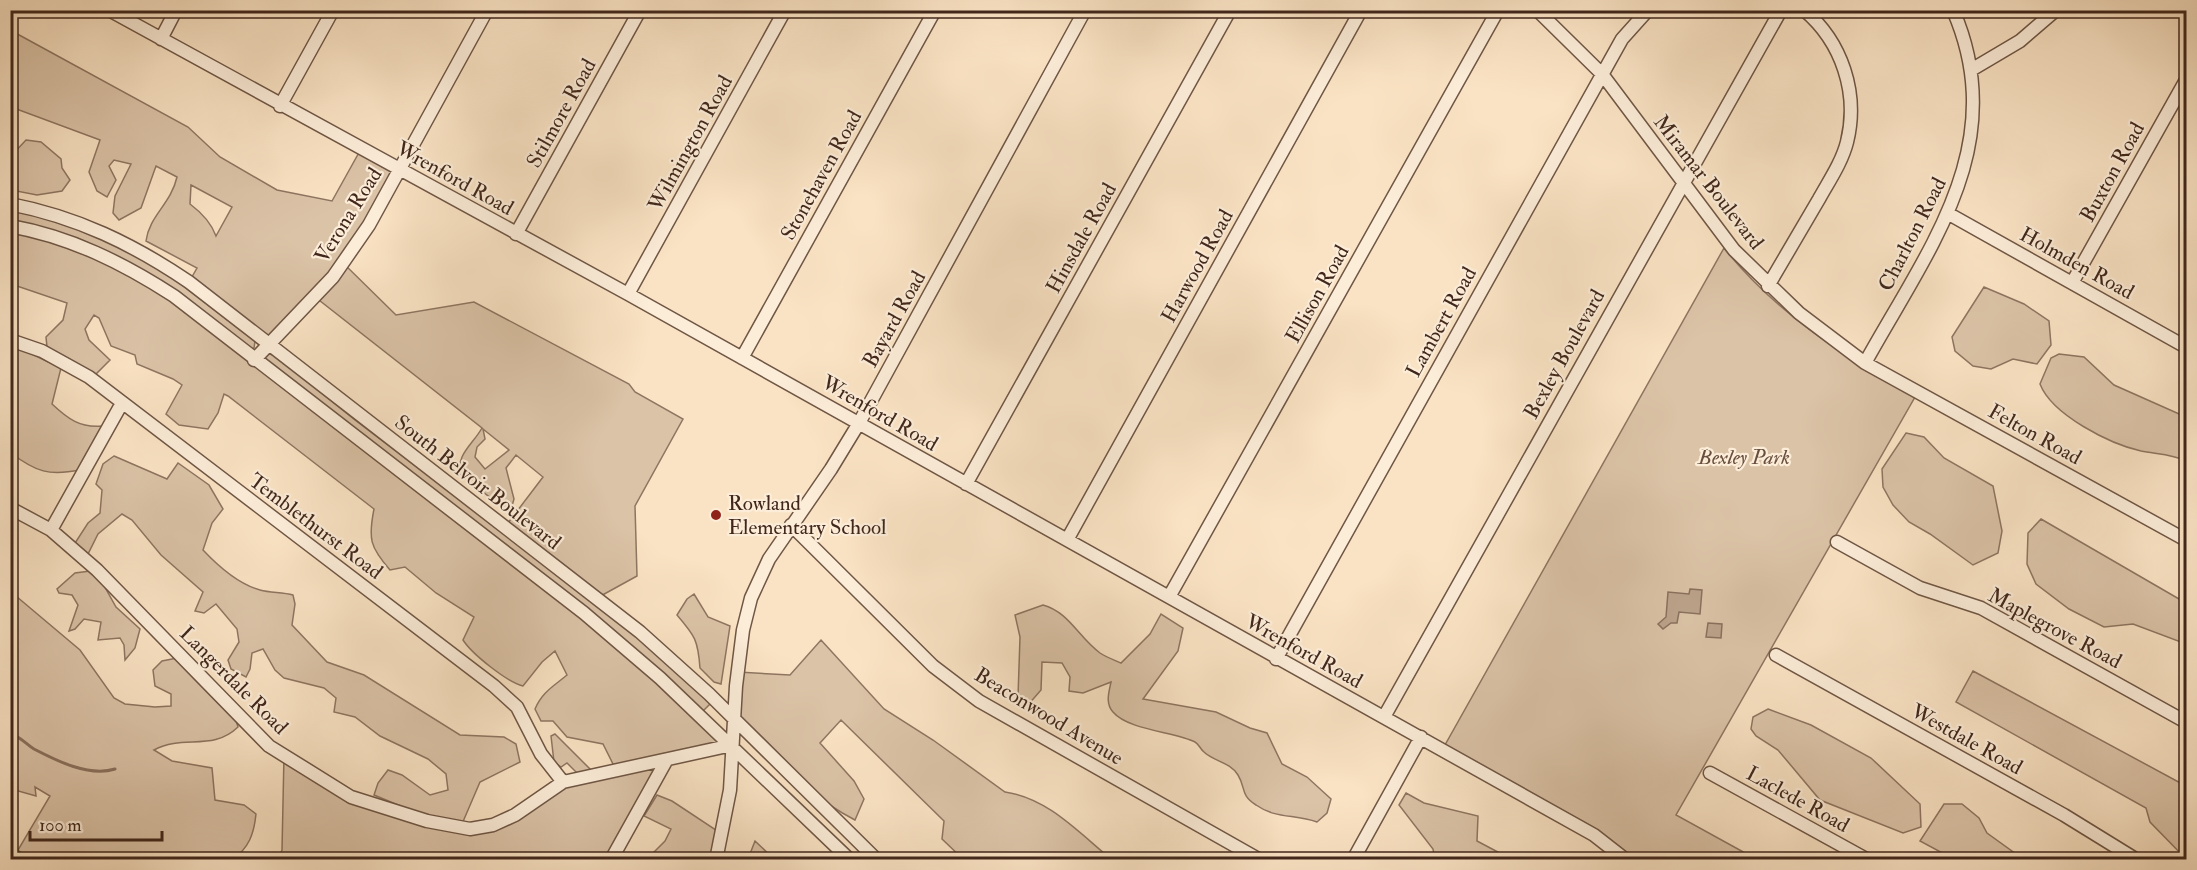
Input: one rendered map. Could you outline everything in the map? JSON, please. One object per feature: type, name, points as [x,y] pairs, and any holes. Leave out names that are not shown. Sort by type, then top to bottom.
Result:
[{"type":"street","name":"Wrenford Road","points":[[109,10],[280,106],[628,294],[1169,597],[1275,659],[1384,717],[1594,835],[1626,860]]},
{"type":"street","points":[[160,39],[176,10]]},
{"type":"street","points":[[280,106],[333,10]]},
{"type":"street","name":"Verona Road","points":[[254,360],[333,277],[369,225],[488,10]]},
{"type":"street","name":"Stilmore Road","points":[[516,234],[640,10]]},
{"type":"street","name":"Wilmington Road","points":[[628,294],[785,10]]},
{"type":"street","name":"Stonehaven Road","points":[[742,358],[935,10]]},
{"type":"street","name":"Bayard Road","points":[[716,860],[730,790],[743,630],[752,598],[769,559],[831,469],[859,423],[1085,10]]},
{"type":"street","name":"Hinsdale Road","points":[[966,484],[1230,10]]},
{"type":"street","name":"Harwood Road","points":[[1067,540],[1361,10]]},
{"type":"street","name":"Ellison Road","points":[[1169,597],[1498,10]]},
{"type":"street","name":"Miramar Boulevard","points":[[1537,10],[1602,75],[1684,180],[1734,250],[1768,286],[1799,313],[1865,363]]},
{"type":"street","name":"Lambert Road","points":[[1275,659],[1622,39],[1648,10]]},
{"type":"street","name":"Bexley Boulevard","points":[[1384,717],[1781,10]]},
{"type":"street","points":[[1768,286],[1842,158],[1847,143],[1850,120],[1851,95],[1840,56],[1822,29],[1804,10]]},
{"type":"street","name":"Charlton Road","points":[[1865,363],[1948,214],[1962,180],[1972,120],[1971,70],[1953,10]]},
{"type":"street","points":[[1971,70],[2020,41],[2056,10]]},
{"type":"street","name":"Buxton Road","points":[[2072,283],[2187,80]]},
{"type":"street","name":"South Belvoir Boulevard","points":[[10,204],[35,208],[94,228],[148,255],[189,282],[607,606],[674,662],[877,860]]},
{"type":"street","name":"Holmden Road","points":[[1948,214],[2187,347]]},
{"type":"street","name":"South Belvoir Boulevard","points":[[10,226],[66,240],[135,271],[174,296],[584,613],[660,678],[850,860]]},
{"type":"street","name":"Temblethurst Road","points":[[10,340],[42,351],[89,377],[511,700],[525,718],[541,754],[563,782]]},
{"type":"street","name":"Felton Road","points":[[1865,363],[2187,540]]},
{"type":"street","points":[[51,530],[122,403]]},
{"type":"street","name":"Langerdale Road","points":[[10,507],[51,530],[124,597],[269,746],[351,797],[427,821],[470,829],[493,825],[515,814],[563,782],[732,745]]},
{"type":"street","name":"Beaconwood Avenue","points":[[791,525],[933,666],[979,701],[1260,860]]},
{"type":"street","name":"Maplegrove Road","points":[[1837,542],[1920,588],[1981,608],[2187,722]]},
{"type":"street","name":"Westdale Road","points":[[1776,655],[2064,815],[2137,860]]},
{"type":"street","points":[[1353,860],[1420,738]]},
{"type":"street","points":[[611,860],[666,761]]},
{"type":"street","name":"Laclede Road","points":[[1710,773],[1868,860]]},
{"type":"green space","points":[[10,30],[188,127],[220,157],[277,190],[332,201],[361,149],[400,170],[343,263],[396,315],[474,302],[629,384],[635,392],[683,419],[635,506],[637,576],[597,598],[505,527],[543,477],[516,455],[506,468],[514,499],[510,513],[460,474],[460,461],[482,428],[315,297],[270,344],[189,282],[197,268],[146,241],[151,224],[170,195],[177,177],[156,166],[141,208],[119,220],[113,213],[115,196],[131,164],[114,160],[109,166],[116,180],[107,197],[97,191],[89,172],[100,140],[11,107]],"holes":[[[191,185],[232,207],[216,236],[206,218],[190,204]],[[483,429],[509,450],[485,469],[475,457],[477,447],[485,439]]]},
{"type":"green space","points":[[26,140],[41,142],[61,159],[62,168],[70,180],[62,191],[37,195],[11,190],[11,156]]},
{"type":"green space","points":[[10,208],[25,210],[126,246],[174,279],[255,341],[254,348],[250,350],[120,258],[70,236],[11,220]]},
{"type":"green space","points":[[10,226],[135,271],[550,586],[732,745],[666,761],[611,859],[278,859],[282,850],[284,755],[351,797],[427,821],[493,825],[563,782],[616,770],[603,744],[567,737],[553,721],[541,721],[535,709],[538,703],[567,675],[555,651],[542,662],[523,686],[490,667],[463,640],[474,617],[436,593],[405,567],[390,570],[383,562],[372,542],[371,528],[374,509],[228,396],[224,394],[218,413],[208,429],[179,425],[166,414],[182,385],[137,364],[135,355],[111,346],[99,318],[94,315],[85,329],[89,340],[110,360],[95,375],[47,347],[46,337],[63,320],[67,303],[11,284]]},
{"type":"green space","name":"Bexley Park","points":[[1724,248],[1765,293],[1812,332],[1862,366],[1915,397],[1676,815],[1756,859],[1635,859],[1596,829],[1445,745]]},
{"type":"green space","points":[[1984,287],[2024,304],[2049,321],[2051,345],[2037,364],[2013,359],[1991,369],[1973,366],[1955,351],[1952,337]]},
{"type":"green space","points":[[13,345],[61,368],[52,404],[69,418],[81,424],[102,426],[80,470],[60,473],[43,471],[28,465],[11,453],[10,352]]},
{"type":"green space","points":[[267,353],[276,356],[355,420],[607,611],[711,703],[703,711],[264,359]]},
{"type":"green space","points":[[2059,354],[2084,357],[2114,385],[2186,417],[2186,461],[2141,451],[2114,442],[2083,427],[2056,407],[2040,384],[2051,358]]},
{"type":"green space","points":[[1906,433],[1924,437],[1944,458],[1993,486],[2002,531],[1998,553],[1973,565],[1909,522],[1893,505],[1883,487],[1882,469]]},
{"type":"green space","points":[[114,456],[167,479],[178,463],[209,485],[223,509],[212,523],[203,550],[222,569],[244,584],[260,590],[293,595],[295,604],[292,625],[327,662],[364,675],[460,735],[504,737],[516,744],[520,762],[480,782],[462,824],[422,815],[374,795],[378,783],[388,770],[402,775],[430,795],[448,790],[446,774],[428,759],[380,736],[355,717],[334,712],[336,698],[324,688],[284,678],[275,670],[263,649],[252,653],[250,669],[246,677],[231,669],[228,660],[239,642],[237,629],[216,604],[204,613],[195,611],[203,592],[161,555],[132,520],[122,514],[98,534],[88,554],[75,543],[88,523],[100,513],[102,490],[96,484],[103,464]]},
{"type":"green space","points":[[2041,519],[2186,603],[2186,644],[2133,624],[2104,627],[2069,609],[2036,584],[2027,564],[2028,533]]},
{"type":"green space","points":[[90,571],[102,582],[116,607],[140,629],[135,648],[125,660],[124,645],[120,638],[98,640],[101,622],[84,619],[75,629],[69,631],[78,605],[72,595],[59,593],[57,589],[75,573]]},
{"type":"green space","points":[[10,591],[80,650],[114,698],[125,704],[171,706],[171,694],[155,686],[153,670],[162,661],[177,658],[235,717],[238,727],[228,735],[208,741],[165,745],[154,750],[172,761],[212,768],[215,800],[244,805],[256,814],[250,840],[243,851],[232,860],[31,860],[18,850],[50,796],[35,787],[36,796],[11,789]]},
{"type":"green space","points":[[694,594],[708,617],[730,626],[721,684],[714,682],[700,668],[695,639],[677,615],[687,599]]},
{"type":"green space","points":[[1043,605],[1060,613],[1100,653],[1121,663],[1150,634],[1161,614],[1183,628],[1178,651],[1143,699],[1216,712],[1250,728],[1267,733],[1282,764],[1307,777],[1331,799],[1327,813],[1317,822],[1263,809],[1248,798],[1235,771],[1208,755],[1195,742],[1140,727],[1120,718],[1109,705],[1111,682],[1083,693],[1069,691],[1070,677],[1062,663],[1042,662],[1041,690],[1028,705],[1018,697],[1020,637],[1015,615]]},
{"type":"green space","points":[[821,640],[884,709],[933,740],[1005,792],[1035,801],[1049,809],[1111,859],[963,859],[942,839],[944,821],[841,720],[820,743],[854,781],[864,799],[855,820],[806,787],[734,720],[738,672],[790,675]]},
{"type":"green space","points":[[1973,671],[2186,786],[2186,859],[2150,822],[2146,808],[1956,702]]},
{"type":"green space","points":[[1768,709],[1811,725],[1871,758],[1920,804],[1921,827],[1903,833],[1820,800],[1778,750],[1756,736],[1751,729],[1753,717]]},
{"type":"green space","points":[[555,734],[591,770],[578,774],[567,763],[561,767],[554,762],[551,736]]},
{"type":"green space","points":[[1406,793],[1424,803],[1478,816],[1477,841],[1511,859],[1435,859],[1433,849],[1399,805]]},
{"type":"green space","points":[[657,795],[672,801],[719,832],[714,850],[708,859],[650,859],[650,856],[665,841],[671,829],[644,816]]},
{"type":"green space","points":[[1944,804],[1962,804],[1979,818],[1987,833],[2023,859],[1971,859],[1964,855],[1946,855],[1920,841]]},
{"type":"green space","points":[[755,841],[774,859],[748,859]]},
{"type":"shaded area","points":[[1690,589],[1702,590],[1700,614],[1679,612],[1677,623],[1671,623],[1663,629],[1658,624],[1666,617],[1668,592],[1689,594]]},
{"type":"shaded area","points":[[1708,623],[1722,624],[1721,638],[1706,637]]},
{"type":"waterway","points":[[10,734],[63,763],[95,771],[115,769]]},
{"type":"place","name":"Rowland Elementary School","points":[[716,515]]}]
